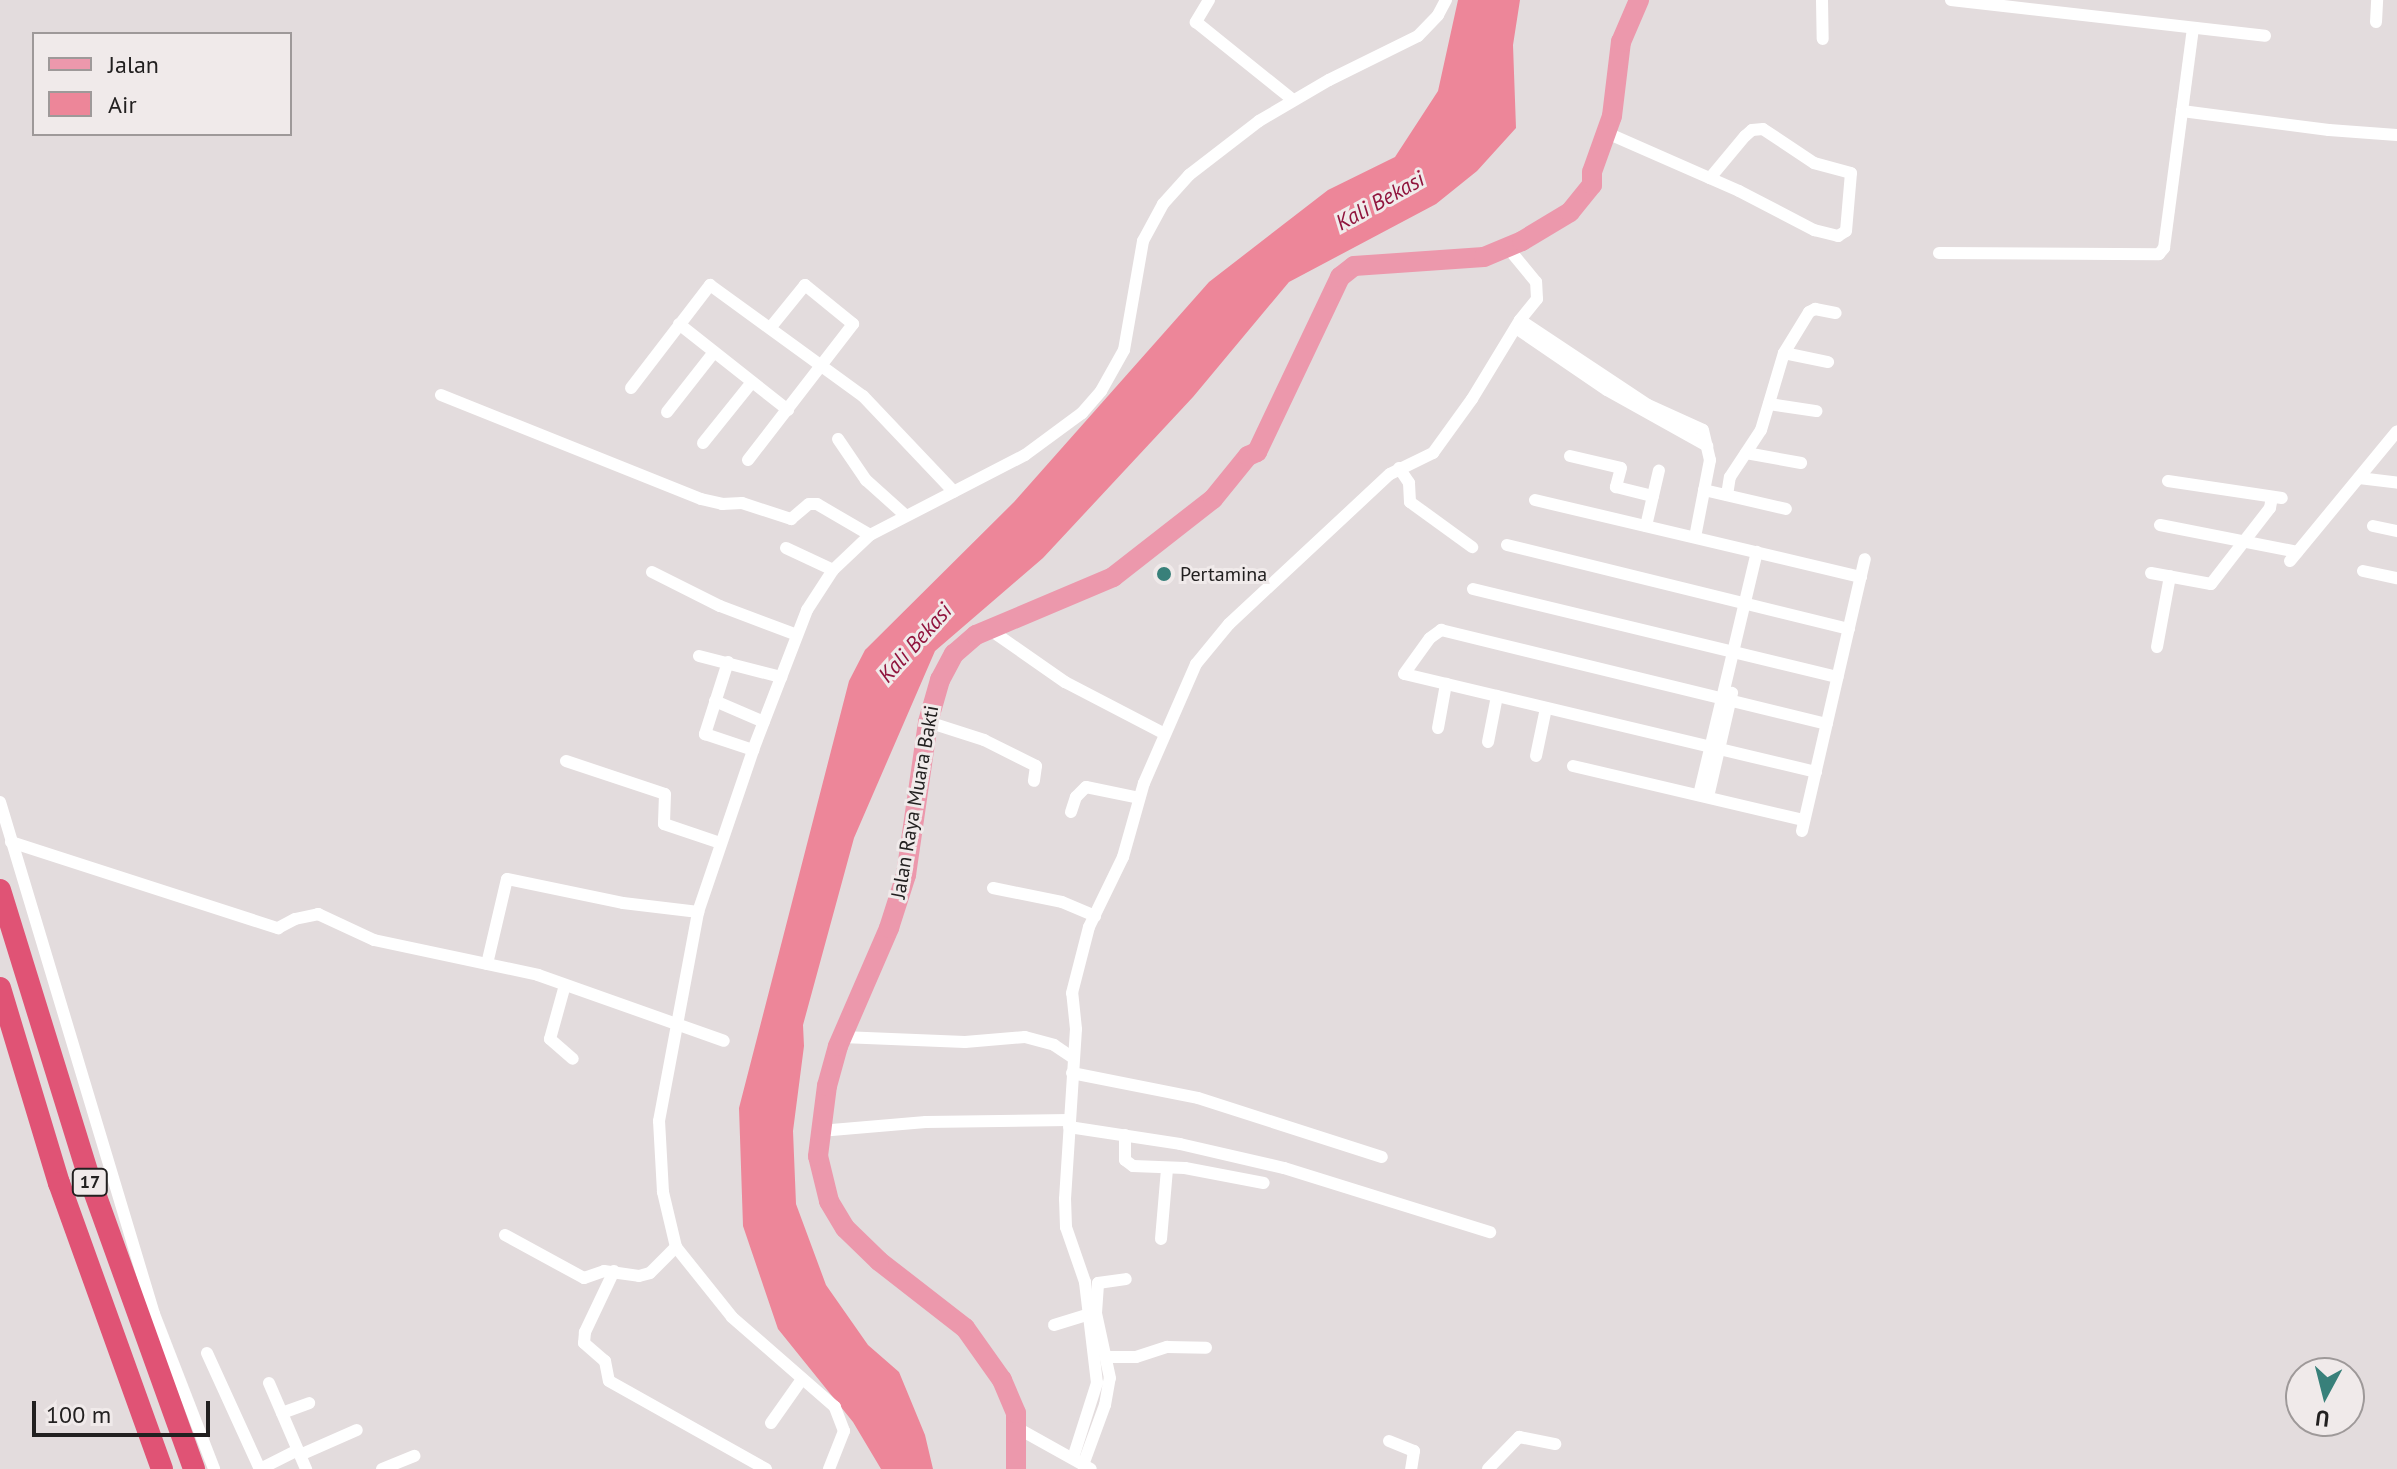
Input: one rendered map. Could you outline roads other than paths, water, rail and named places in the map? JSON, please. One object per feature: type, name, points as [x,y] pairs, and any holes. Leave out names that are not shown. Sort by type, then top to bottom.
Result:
[{"type":"highway","name":"17","points":[[0,890],[89,1177],[194,1469]]},
{"type":"highway","name":"17","points":[[0,988],[59,1183],[162,1469]]},
{"type":"main road","name":"Jalan Raya Muara Bakti","points":[[1016,1469],[1019,1429],[1010,1395],[965,1328],[879,1261],[845,1228],[824,1186],[818,1156],[827,1086],[842,1037],[904,884],[928,722],[940,680],[954,654],[976,635],[1113,577],[1213,499],[1248,456],[1257,452],[1340,277],[1354,266],[1446,258],[1461,261],[1508,248],[1570,212],[1592,185],[1592,172],[1607,133],[1621,42],[1639,0]]},
{"type":"street","points":[[1209,0],[1196,22],[1293,100]]},
{"type":"street","points":[[829,1469],[843,1439],[843,1423],[835,1407],[732,1317],[676,1247],[663,1192],[659,1121],[698,912],[753,750],[807,610],[833,570],[870,535],[1025,455],[1082,413],[1101,391],[1124,350],[1143,241],[1163,204],[1211,156],[1293,100],[1418,36],[1438,15],[1446,0]]},
{"type":"street","points":[[1822,0],[1823,39]]},
{"type":"street","points":[[1951,0],[2265,36]]},
{"type":"street","points":[[2376,22],[2377,0]]},
{"type":"street","points":[[1939,253],[2159,254],[2164,248],[2193,28]]},
{"type":"street","points":[[2182,111],[2397,135]]},
{"type":"street","points":[[1607,133],[1710,178],[1814,230],[1838,236],[1846,231],[1851,173],[1814,163],[1763,129],[1752,130],[1745,136],[1710,178]]},
{"type":"street","points":[[1084,1466],[1109,1392],[1108,1357],[1098,1325],[1091,1283],[1066,1227],[1076,1029],[1072,993],[1086,936],[1123,857],[1139,798],[1163,733],[1196,664],[1229,624],[1399,468],[1433,453],[1537,299],[1538,289],[1529,271],[1508,248]]},
{"type":"street","points":[[631,388],[710,285],[863,396],[954,492]]},
{"type":"street","points":[[748,460],[823,367],[853,324],[805,285],[770,328]]},
{"type":"street","points":[[1727,495],[1730,477],[1761,430],[1784,353],[1809,312],[1815,309],[1836,313]]},
{"type":"street","points":[[679,324],[788,410]]},
{"type":"street","points":[[1518,324],[1645,409],[1707,446],[1710,460],[1695,537]]},
{"type":"street","points":[[667,412],[714,352]]},
{"type":"street","points":[[1784,353],[1828,362]]},
{"type":"street","points":[[703,443],[752,382]]},
{"type":"street","points":[[441,395],[701,499],[722,504],[742,503],[791,519],[809,504],[817,504],[870,535]]},
{"type":"street","points":[[1769,404],[1816,411]]},
{"type":"street","points":[[2160,525],[2244,539],[2293,556],[2397,431]]},
{"type":"street","points":[[838,439],[866,480],[905,515]]},
{"type":"street","points":[[1746,453],[1801,463]]},
{"type":"street","points":[[1570,456],[1621,468],[1616,487],[1653,496]]},
{"type":"street","points":[[1399,468],[1409,483],[1410,502],[1472,547]]},
{"type":"street","points":[[1646,526],[1659,470]]},
{"type":"street","points":[[2359,478],[2397,483]]},
{"type":"street","points":[[2151,573],[2211,584],[2277,497],[2168,481]]},
{"type":"street","points":[[1704,490],[1786,509]]},
{"type":"street","points":[[1535,500],[1861,577]]},
{"type":"street","points":[[2373,526],[2397,531]]},
{"type":"street","points":[[1507,545],[1849,629]]},
{"type":"street","points":[[786,548],[833,570]]},
{"type":"street","points":[[1703,796],[1761,553]]},
{"type":"street","points":[[1573,766],[1703,796],[1803,826],[1865,559]]},
{"type":"street","points":[[2363,571],[2397,578]]},
{"type":"street","points":[[652,572],[720,606],[797,635]]},
{"type":"street","points":[[2157,647],[2170,576]]},
{"type":"street","points":[[1473,589],[1838,677]]},
{"type":"street","points":[[989,629],[1065,682],[1163,733]]},
{"type":"street","points":[[1816,772],[1404,674],[1430,638],[1441,630],[1827,724]]},
{"type":"street","points":[[699,656],[781,677]]},
{"type":"street","points":[[728,662],[706,737],[753,750]]},
{"type":"street","points":[[1438,728],[1446,684]]},
{"type":"street","points":[[1488,742],[1497,696]]},
{"type":"street","points":[[715,701],[764,722]]},
{"type":"street","points":[[1536,756],[1546,708]]},
{"type":"street","points":[[928,722],[984,740],[1031,763],[1037,770],[1034,781]]},
{"type":"street","points":[[566,761],[665,794],[664,824],[720,843]]},
{"type":"street","points":[[1071,812],[1076,797],[1086,787],[1139,798]]},
{"type":"street","points":[[0,802],[154,1314],[214,1469]]},
{"type":"street","points":[[11,842],[278,928],[295,919],[318,914],[374,940],[487,964],[565,985],[724,1041]]},
{"type":"street","points":[[487,964],[504,883],[511,878],[623,903],[698,912]]},
{"type":"street","points":[[993,888],[1062,902],[1095,916]]},
{"type":"street","points":[[565,985],[550,1039],[573,1059]]},
{"type":"street","points":[[842,1037],[965,1042],[1025,1037],[1054,1045],[1073,1058]]},
{"type":"street","points":[[1072,1073],[1198,1098],[1382,1157]]},
{"type":"street","points":[[820,1131],[926,1122],[1069,1123],[1284,1168],[1490,1232]]},
{"type":"street","points":[[1125,1135],[1127,1164],[1185,1168],[1264,1183]]},
{"type":"street","points":[[1161,1239],[1167,1169]]},
{"type":"street","points":[[505,1235],[584,1278],[614,1271],[639,1276],[650,1273],[676,1247]]},
{"type":"street","points":[[614,1271],[585,1332],[584,1343],[605,1361],[609,1381],[761,1467]]},
{"type":"street","points":[[1091,1283],[1126,1279]]},
{"type":"street","points":[[1084,1466],[1097,1383],[1086,1315],[1091,1283]]},
{"type":"street","points":[[1054,1325],[1086,1315]]},
{"type":"street","points":[[1108,1357],[1136,1357],[1167,1347],[1206,1348]]},
{"type":"street","points":[[207,1353],[260,1468],[357,1430]]},
{"type":"street","points":[[771,1423],[802,1379]]},
{"type":"street","points":[[269,1383],[306,1469]]},
{"type":"street","points":[[282,1413],[309,1403]]},
{"type":"street","points":[[1019,1429],[1084,1466]]},
{"type":"street","points":[[1488,1469],[1519,1437],[1555,1444]]},
{"type":"street","points":[[1389,1441],[1414,1451],[1411,1469]]},
{"type":"street","points":[[382,1469],[414,1456]]},
{"type":"water","name":"Kali Bekasi","points":[[1458,0],[1520,0],[1513,45],[1516,128],[1477,171],[1436,204],[1289,282],[1193,397],[1043,558],[935,651],[854,838],[803,1025],[804,1046],[793,1131],[796,1204],[826,1285],[868,1345],[899,1372],[925,1435],[933,1469],[881,1469],[853,1422],[778,1329],[743,1226],[739,1108],[849,681],[865,650],[1014,502],[1209,282],[1328,190],[1395,157],[1438,91]]},
{"type":"place","name":"Pertamina","points":[[1164,574]]}]
